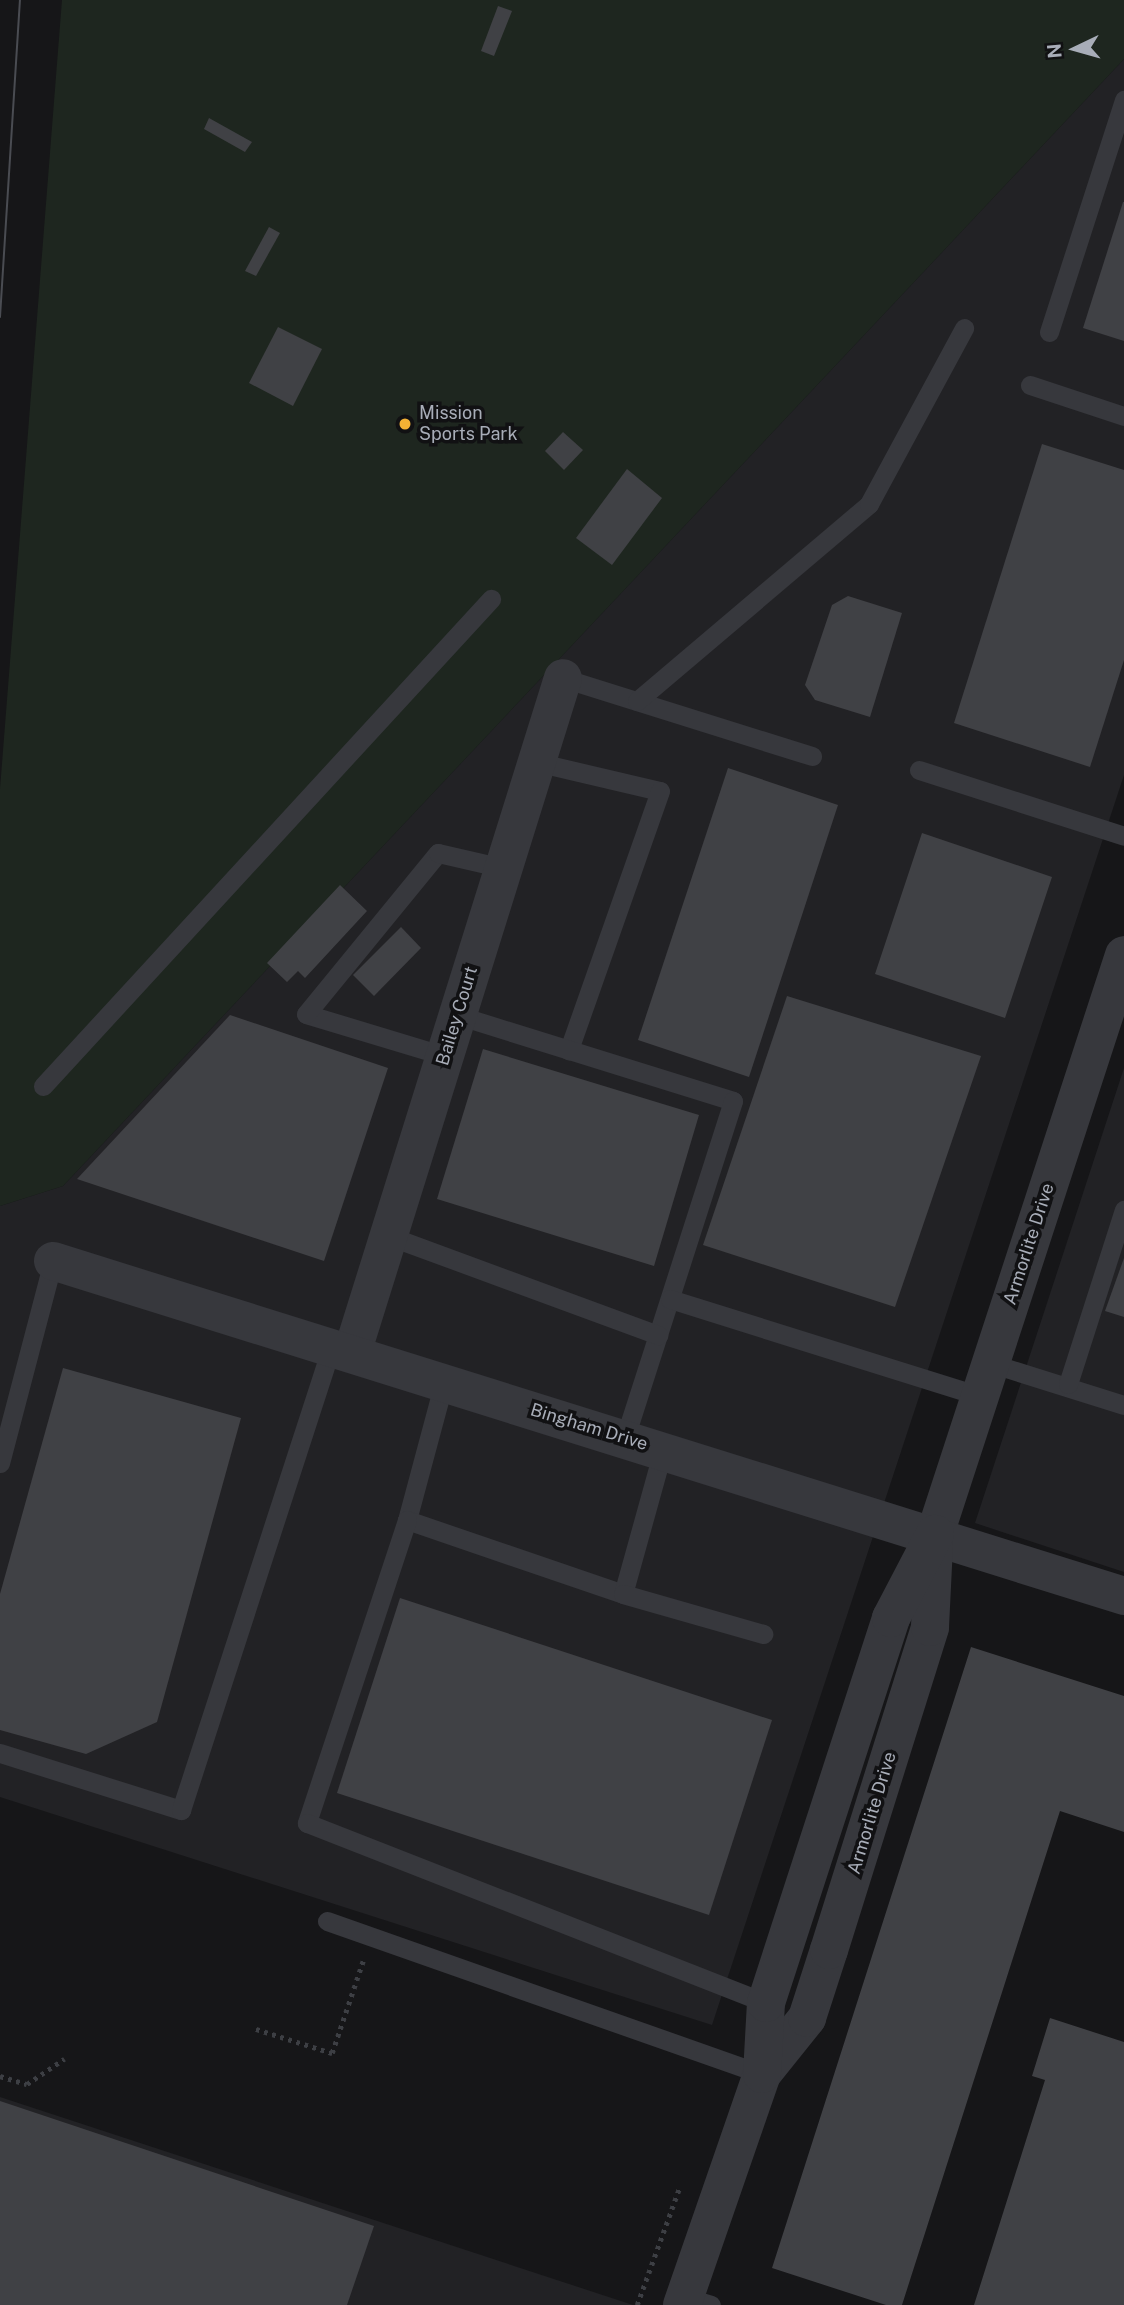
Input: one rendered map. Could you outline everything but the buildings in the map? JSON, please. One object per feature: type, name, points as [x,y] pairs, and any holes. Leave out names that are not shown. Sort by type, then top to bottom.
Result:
[{"type":"street","name":"Bailey Court","points":[[342,1350],[388,1236],[563,678]]},
{"type":"street","name":"Armorlite Drive","points":[[693,2302],[761,2074],[765,2003],[891,1619],[935,1534],[1124,955]]},
{"type":"street","name":"Bingham Drive","points":[[53,1262],[935,1534],[1124,1596]]},
{"type":"street","name":"Armorlite Drive","points":[[761,2074],[807,2018],[837,1926],[929,1627],[935,1534]]},
{"type":"lane","points":[[1049,332],[1124,100]]},
{"type":"lane","points":[[637,701],[869,504],[964,328]]},
{"type":"lane","points":[[1030,385],[1124,416]]},
{"type":"lane","points":[[43,1086],[491,599]]},
{"type":"lane","points":[[563,678],[812,756]]},
{"type":"lane","points":[[536,762],[660,791],[569,1050]]},
{"type":"lane","points":[[919,770],[1124,836]]},
{"type":"lane","points":[[445,1056],[306,1014],[438,853],[503,868]]},
{"type":"lane","points":[[457,1015],[733,1101],[625,1438]]},
{"type":"lane","points":[[1068,1384],[1124,1210]]},
{"type":"lane","points":[[388,1236],[658,1335]]},
{"type":"lane","points":[[0,1463],[53,1262]]},
{"type":"lane","points":[[670,1299],[985,1379],[1068,1384],[1124,1405]]},
{"type":"lane","points":[[0,1753],[181,1810],[342,1350]]},
{"type":"lane","points":[[444,1382],[407,1520],[307,1824],[765,2003]]},
{"type":"lane","points":[[623,1594],[663,1450]]},
{"type":"lane","points":[[407,1520],[623,1594],[763,1634]]},
{"type":"lane","points":[[327,1921],[761,2074]]},
{"type":"path","points":[[256,2029],[332,2053],[364,1958],[377,1963]]},
{"type":"path","points":[[0,2077],[27,2084],[64,2059]]},
{"type":"path","points":[[637,2305],[684,2174]]},
{"type":"shaded area","name":"Mission Sports Park","points":[[62,0],[1124,0],[1124,59],[63,1186],[0,1206],[0,789]]},
{"type":"shaded area","points":[[1124,59],[1124,775],[712,2025],[0,1797],[0,1206],[63,1186]]},
{"type":"shaded area","points":[[1124,1068],[1124,1572],[975,1523]]},
{"type":"shaded area","points":[[0,2097],[633,2305],[0,2305]]},
{"type":"tram line","points":[[0,317],[20,0]]},
{"type":"place","name":"Mission Sports Park","points":[[405,424]]}]
